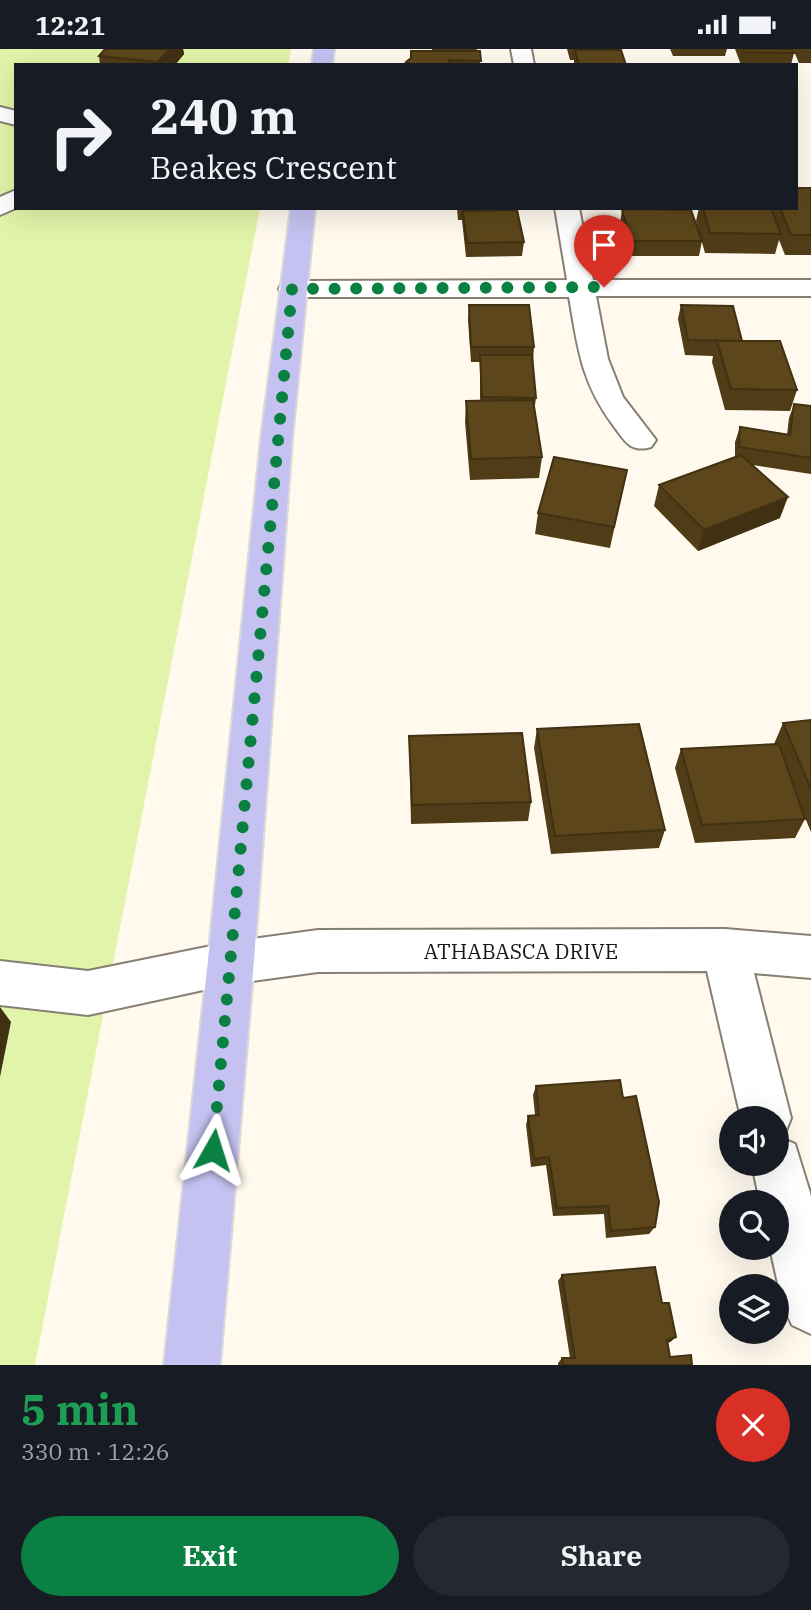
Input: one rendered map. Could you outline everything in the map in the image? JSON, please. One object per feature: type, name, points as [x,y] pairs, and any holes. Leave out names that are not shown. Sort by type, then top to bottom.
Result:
[{"type":"main road","points":[[192,1365],[231,963],[260,619],[292,289],[303,210]]},
{"type":"street","points":[[568,210],[594,359],[608,400],[640,440]]},
{"type":"street","points":[[292,289],[811,288]]},
{"type":"street","points":[[725,950],[763,1106]]},
{"type":"street","name":"ATHABASCA DRIVE","points":[[0,983],[88,993],[231,963],[318,951],[725,950],[811,957]]},
{"type":"street","points":[[780,1176],[811,1306]]},
{"type":"green space","points":[[0,49],[291,49],[288,63],[14,63],[14,210],[260,210],[35,1365],[0,1365]]},
{"type":"building","points":[[105,49],[169,49],[158,62],[99,56]]},
{"type":"building","points":[[743,49],[792,49],[794,53],[744,52]]},
{"type":"building","points":[[575,50],[621,50],[625,63],[578,63]]},
{"type":"building","points":[[411,51],[480,51],[481,61],[406,62],[411,58]]},
{"type":"building","points":[[798,188],[811,188],[811,235],[791,235],[781,210],[798,210]]},
{"type":"building","points":[[517,210],[524,242],[467,243],[463,211]]},
{"type":"building","points":[[622,210],[691,210],[702,241],[630,241]]},
{"type":"building","points":[[704,210],[772,210],[781,234],[710,233]]},
{"type":"building","points":[[469,305],[529,305],[534,347],[471,347]]},
{"type":"building","points":[[681,305],[733,306],[742,341],[688,340]]},
{"type":"building","points":[[717,341],[780,341],[797,390],[731,389]]},
{"type":"building","points":[[480,355],[532,355],[536,398],[482,397]]},
{"type":"building","points":[[533,400],[542,457],[471,459],[466,401]]},
{"type":"building","points":[[794,404],[811,406],[811,458],[739,447],[740,427],[790,435]]},
{"type":"building","points":[[741,455],[788,497],[704,530],[659,485]]},
{"type":"building","points":[[554,457],[627,470],[614,527],[538,513]]},
{"type":"building","points":[[811,720],[811,789],[783,723]]},
{"type":"building","points":[[639,724],[665,830],[555,836],[537,729]]},
{"type":"building","points":[[522,733],[531,802],[412,805],[409,736]]},
{"type":"building","points":[[779,744],[805,819],[702,825],[681,749]]},
{"type":"building","points":[[620,1080],[623,1098],[636,1096],[659,1202],[655,1227],[611,1231],[608,1206],[557,1208],[549,1157],[534,1159],[528,1116],[539,1115],[536,1086]]},
{"type":"building","points":[[655,1267],[662,1303],[669,1303],[676,1337],[667,1340],[670,1357],[691,1355],[692,1365],[563,1365],[562,1358],[575,1358],[562,1275]]},
{"type":"route","points":[[213,1150],[292,289],[604,287]]}]
